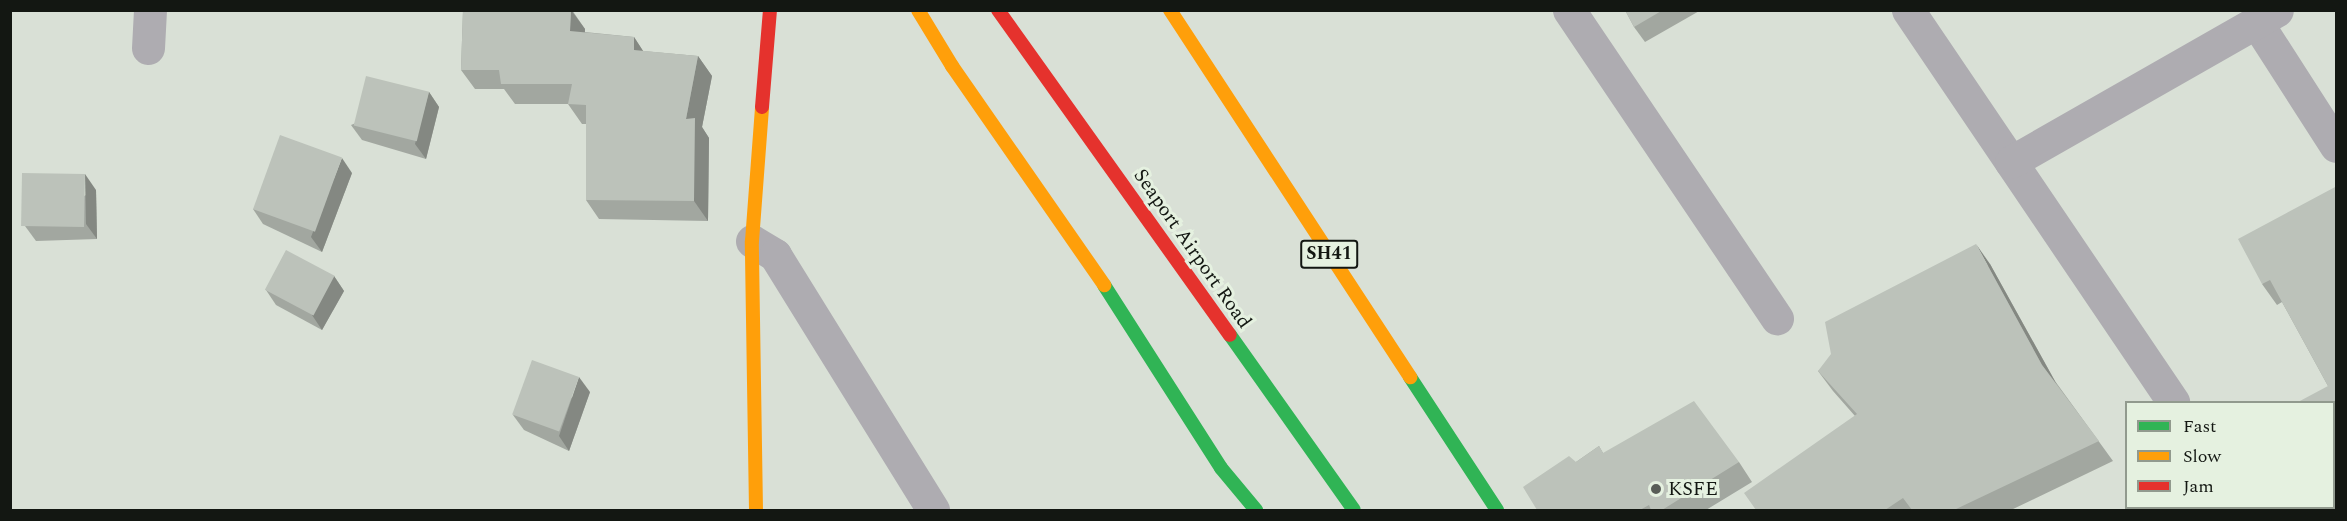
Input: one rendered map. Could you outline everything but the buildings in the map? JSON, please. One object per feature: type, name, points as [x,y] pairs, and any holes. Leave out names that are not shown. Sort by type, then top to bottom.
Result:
[{"type":"main road","points":[[756,510],[752,241],[770,10]]},
{"type":"main road","points":[[918,10],[952,66],[1089,262],[1221,468],[1256,510]]},
{"type":"main road","name":"Seaport Airport Road","points":[[998,10],[1354,510]]},
{"type":"main road","name":"SH41","points":[[1170,10],[1497,510]]},
{"type":"main road","points":[[1474,506],[1488,497]]},
{"type":"street","points":[[148,48],[150,10]]},
{"type":"street","points":[[1569,10],[1777,318]]},
{"type":"street","points":[[1908,10],[2172,401]]},
{"type":"street","points":[[2011,162],[2267,17],[2337,146]]},
{"type":"street","points":[[752,241],[775,255],[933,510]]},
{"type":"traffic: fast","points":[[1104,285],[1221,468],[1256,510]]},
{"type":"traffic: fast","points":[[1230,335],[1354,510]]},
{"type":"traffic: fast","points":[[1410,377],[1497,510]]},
{"type":"traffic: slow","points":[[918,10],[952,66],[1104,285]]},
{"type":"traffic: slow","points":[[1170,10],[1410,377]]},
{"type":"traffic: slow","points":[[756,510],[752,241],[762,107]]},
{"type":"traffic: jam","points":[[762,107],[770,10]]},
{"type":"traffic: jam","points":[[998,10],[1230,335]]},
{"type":"place","name":"KSFE","points":[[1656,489]]}]
